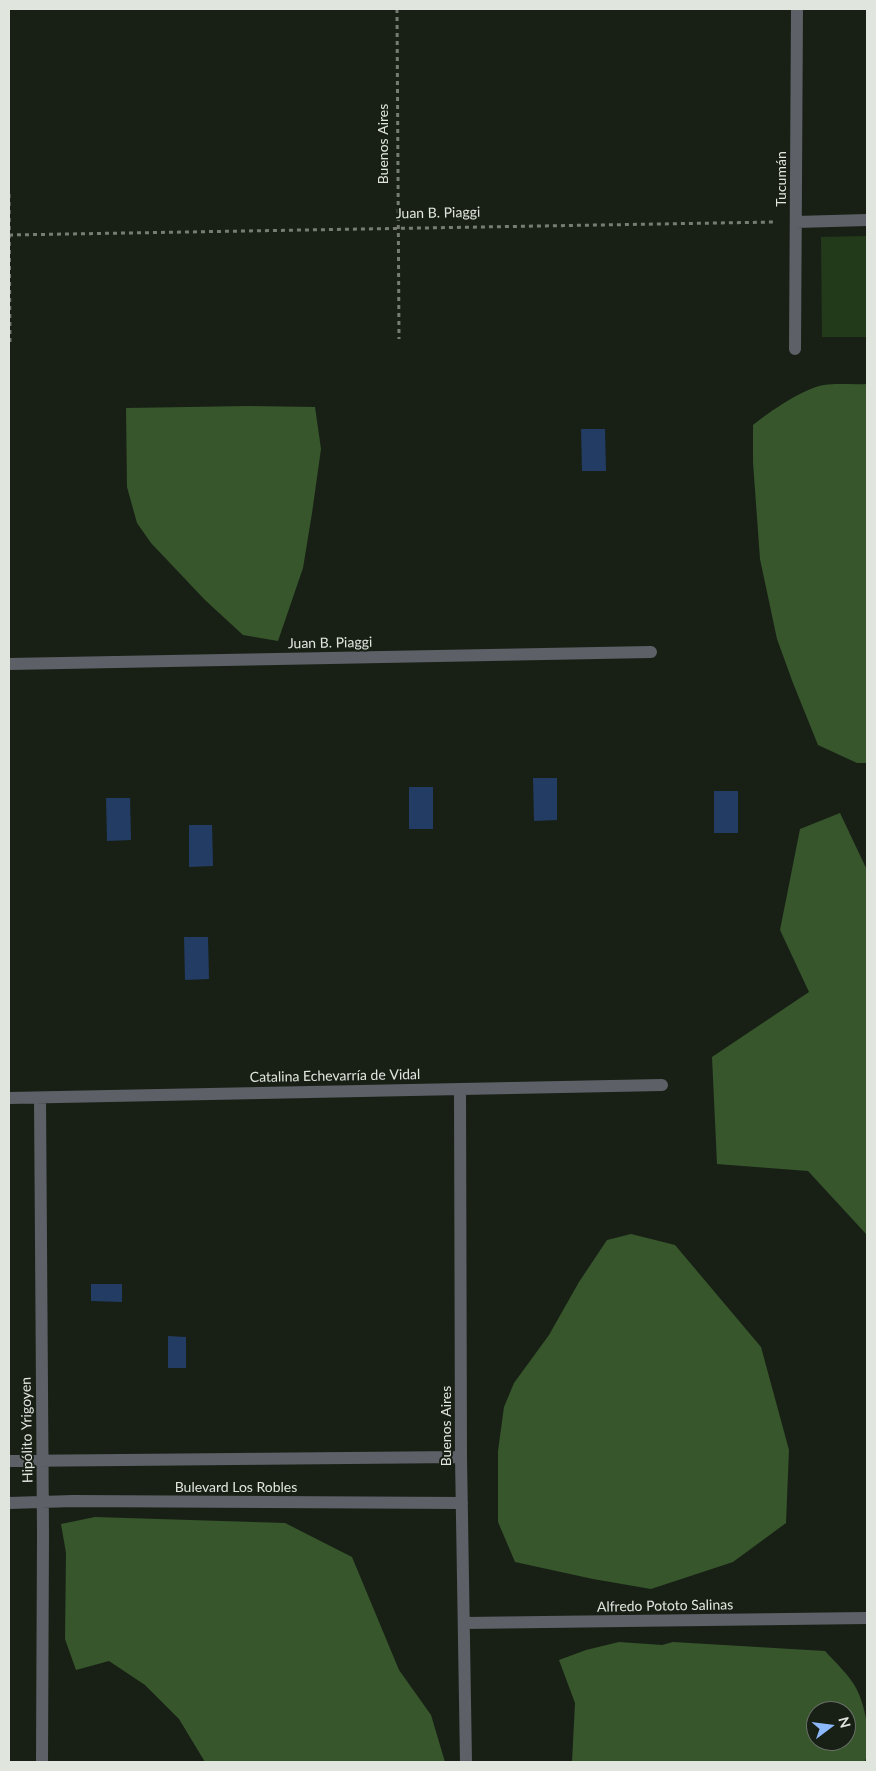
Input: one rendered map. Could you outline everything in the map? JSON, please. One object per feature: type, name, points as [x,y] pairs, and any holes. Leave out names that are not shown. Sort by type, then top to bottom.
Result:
[{"type":"street","name":"Tucumán","points":[[795,349],[797,9]]},
{"type":"street","points":[[796,222],[867,220]]},
{"type":"street","name":"Juan B. Piaggi","points":[[9,664],[651,652]]},
{"type":"street","name":"Catalina Echevarría de Vidal","points":[[9,1098],[662,1085]]},
{"type":"street","name":"Buenos Aires","points":[[460,1089],[461,1457],[466,1762]]},
{"type":"street","name":"Hipólito Yrigoyen","points":[[40,1098],[43,1503],[42,1762]]},
{"type":"street","name":"Bulevard Los Robles","points":[[9,1461],[461,1457]]},
{"type":"street","name":"Bulevard Los Robles","points":[[9,1503],[462,1503]]},
{"type":"street","name":"Alfredo Pototo Salinas","points":[[464,1623],[867,1618]]},
{"type":"path","name":"Buenos Aires","points":[[397,9],[399,339]]},
{"type":"path","points":[[9,194],[10,344]]},
{"type":"path","name":"Juan B. Piaggi","points":[[9,235],[796,222]]},
{"type":"green space","points":[[867,236],[867,337],[822,337],[821,237]]},
{"type":"green space","points":[[829,384],[867,384],[867,763],[857,763],[818,745],[777,639],[760,559],[753,462],[753,425],[787,401],[816,387]]},
{"type":"green space","points":[[315,407],[321,449],[303,568],[278,641],[243,635],[205,600],[151,543],[137,523],[127,487],[126,408]]},
{"type":"green space","points":[[840,813],[867,870],[867,1235],[808,1171],[717,1164],[712,1057],[809,992],[780,930],[800,829]]},
{"type":"green space","points":[[631,1234],[675,1245],[761,1347],[789,1450],[786,1523],[733,1562],[651,1589],[515,1562],[498,1522],[498,1451],[504,1407],[514,1383],[549,1335],[579,1282],[607,1240]]},
{"type":"green space","points":[[95,1517],[285,1523],[352,1557],[399,1670],[431,1715],[445,1762],[205,1762],[179,1719],[145,1685],[109,1661],[76,1670],[65,1639],[66,1553],[61,1524]]},
{"type":"green space","points":[[619,1642],[662,1645],[673,1642],[825,1651],[843,1670],[858,1691],[868,1733],[865,1762],[572,1762],[575,1703],[559,1660],[586,1650]]},
{"type":"water","points":[[581,429],[605,429],[606,471],[582,471]]},
{"type":"water","points":[[533,778],[557,778],[557,820],[534,821]]},
{"type":"water","points":[[409,787],[433,787],[433,829],[409,829]]},
{"type":"water","points":[[714,791],[738,791],[738,833],[714,833]]},
{"type":"water","points":[[106,798],[130,798],[131,840],[107,841]]},
{"type":"water","points":[[189,825],[212,825],[213,866],[189,867]]},
{"type":"water","points":[[184,937],[208,937],[209,979],[185,980]]},
{"type":"water","points":[[91,1284],[122,1284],[122,1302],[91,1301]]},
{"type":"water","points":[[168,1336],[186,1337],[186,1368],[168,1368]]}]
